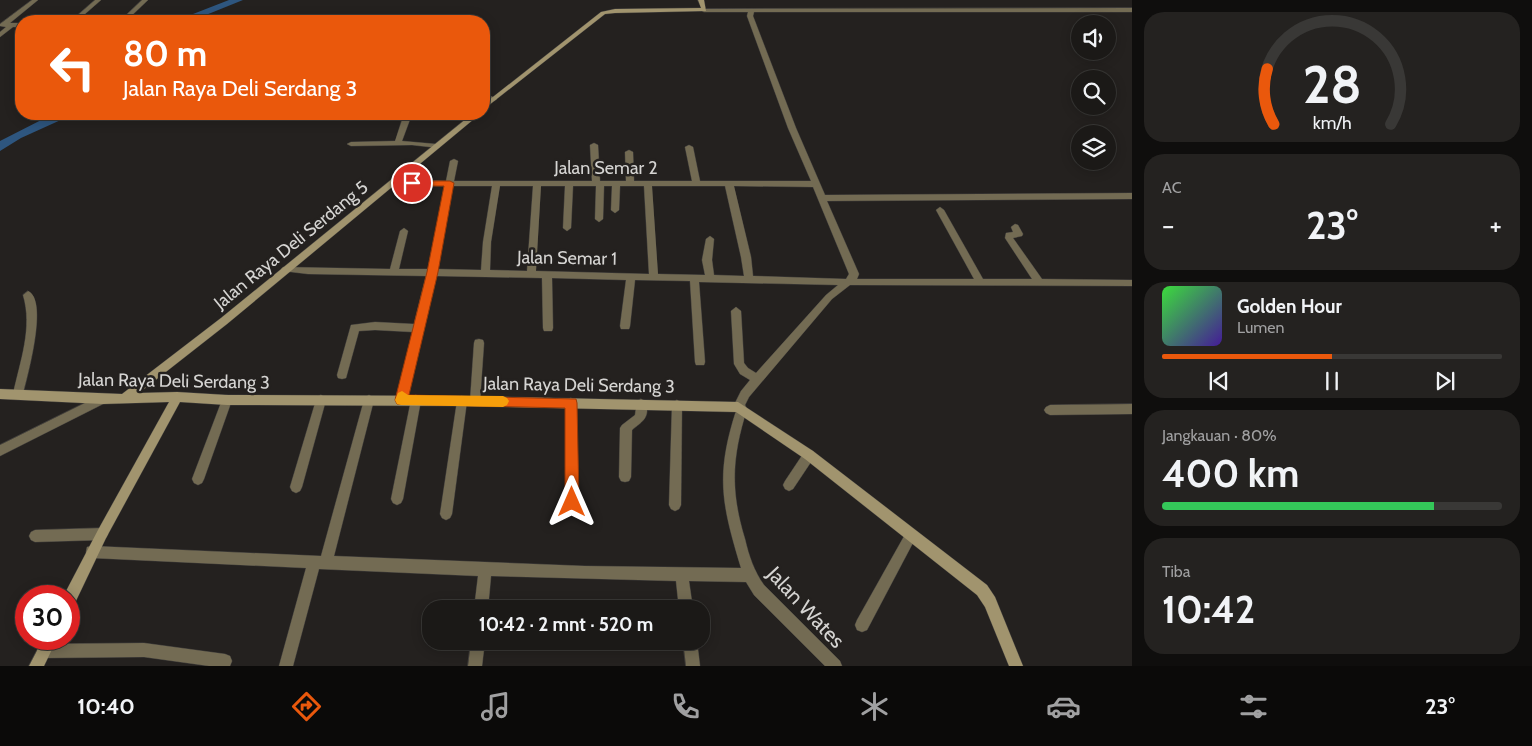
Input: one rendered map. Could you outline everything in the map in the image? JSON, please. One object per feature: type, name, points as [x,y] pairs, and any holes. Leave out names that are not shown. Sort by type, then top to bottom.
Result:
[{"type":"street","points":[[2,24],[34,0]]},
{"type":"street","points":[[81,15],[98,0]]},
{"type":"street","points":[[129,15],[145,0]]},
{"type":"street","points":[[701,0],[704,10]]},
{"type":"street","points":[[92,552],[485,570],[682,576],[749,575],[735,526],[728,486],[740,408],[745,394],[829,297],[839,281],[852,279],[854,274],[792,128],[750,16],[751,10]]},
{"type":"street","points":[[490,102],[602,13],[615,11],[1132,10]]},
{"type":"street","points":[[2,24],[12,25]]},
{"type":"street","points":[[0,35],[12,25]]},
{"type":"street","points":[[490,98],[494,99]]},
{"type":"street","points":[[398,143],[406,120]]},
{"type":"street","name":"Jalan Raya Deli Serdang 5","points":[[125,398],[398,181],[436,146],[468,120]]},
{"type":"street","points":[[351,144],[398,143],[436,146]]},
{"type":"street","points":[[594,145],[599,219]]},
{"type":"street","points":[[689,146],[697,184]]},
{"type":"street","points":[[629,152],[630,184]]},
{"type":"street","points":[[401,400],[432,272],[454,160]]},
{"type":"street","name":"Jalan Semar 2","points":[[398,181],[496,184],[817,184]]},
{"type":"street","points":[[485,273],[487,242],[496,184]]},
{"type":"street","points":[[531,274],[537,184]]},
{"type":"street","points":[[567,228],[569,184]]},
{"type":"street","points":[[615,210],[616,184]]},
{"type":"street","points":[[648,184],[654,276]]},
{"type":"street","points":[[729,184],[746,257],[749,279]]},
{"type":"street","points":[[822,198],[1132,196]]},
{"type":"street","points":[[940,210],[980,282]]},
{"type":"street","points":[[1015,227],[1018,234],[1008,236],[1039,282]]},
{"type":"street","points":[[394,271],[404,232]]},
{"type":"street","points":[[710,239],[707,260],[710,278]]},
{"type":"street","name":"Jalan Semar 1","points":[[289,269],[308,271],[394,271],[839,281],[1132,283]]},
{"type":"street","points":[[547,274],[548,328]]},
{"type":"street","points":[[625,326],[631,276]]},
{"type":"street","points":[[694,278],[700,362]]},
{"type":"street","points":[[18,394],[33,322],[32,306],[28,295]]},
{"type":"street","points":[[736,310],[739,364],[744,371],[758,378]]},
{"type":"street","points":[[342,375],[355,328],[374,326],[419,328]]},
{"type":"street","points":[[474,401],[480,343]]},
{"type":"street","name":"Jalan Raya Deli Serdang 3","points":[[0,394],[103,399],[177,397],[227,400],[462,400],[740,408]]},
{"type":"street","points":[[76,585],[92,552],[177,397]]},
{"type":"street","points":[[0,451],[103,399]]},
{"type":"street","points":[[198,478],[227,400]]},
{"type":"street","points":[[296,487],[321,400]]},
{"type":"street","points":[[286,666],[369,400]]},
{"type":"street","points":[[397,499],[416,400]]},
{"type":"street","points":[[446,514],[462,400]]},
{"type":"street","points":[[571,403],[572,502]]},
{"type":"street","points":[[625,477],[626,428],[641,417],[641,404]]},
{"type":"street","points":[[675,505],[677,405]]},
{"type":"street","points":[[740,408],[809,455],[987,596],[1016,666]]},
{"type":"street","points":[[1050,410],[1132,409]]},
{"type":"street","points":[[789,486],[809,455]]},
{"type":"street","points":[[35,536],[102,534]]},
{"type":"street","points":[[862,625],[911,535]]},
{"type":"street","points":[[482,600],[485,570]]},
{"type":"street","name":"Jalan Wates","points":[[749,575],[759,590],[835,666]]},
{"type":"street","points":[[682,576],[685,600]]},
{"type":"street","points":[[80,647],[144,650],[196,662],[225,660]]},
{"type":"street","points":[[36,666],[44,650]]},
{"type":"street","points":[[475,666],[477,650]]},
{"type":"street","points":[[691,650],[693,666]]},
{"type":"water","points":[[229,0],[243,0],[206,15],[190,15]]},
{"type":"water","points":[[41,120],[61,120],[21,138],[0,151],[0,141]]},
{"type":"slow traffic","points":[[402,396],[401,400],[503,401]]},
{"type":"route","points":[[412,183],[450,183],[432,272],[401,400],[571,403],[572,502]]}]
